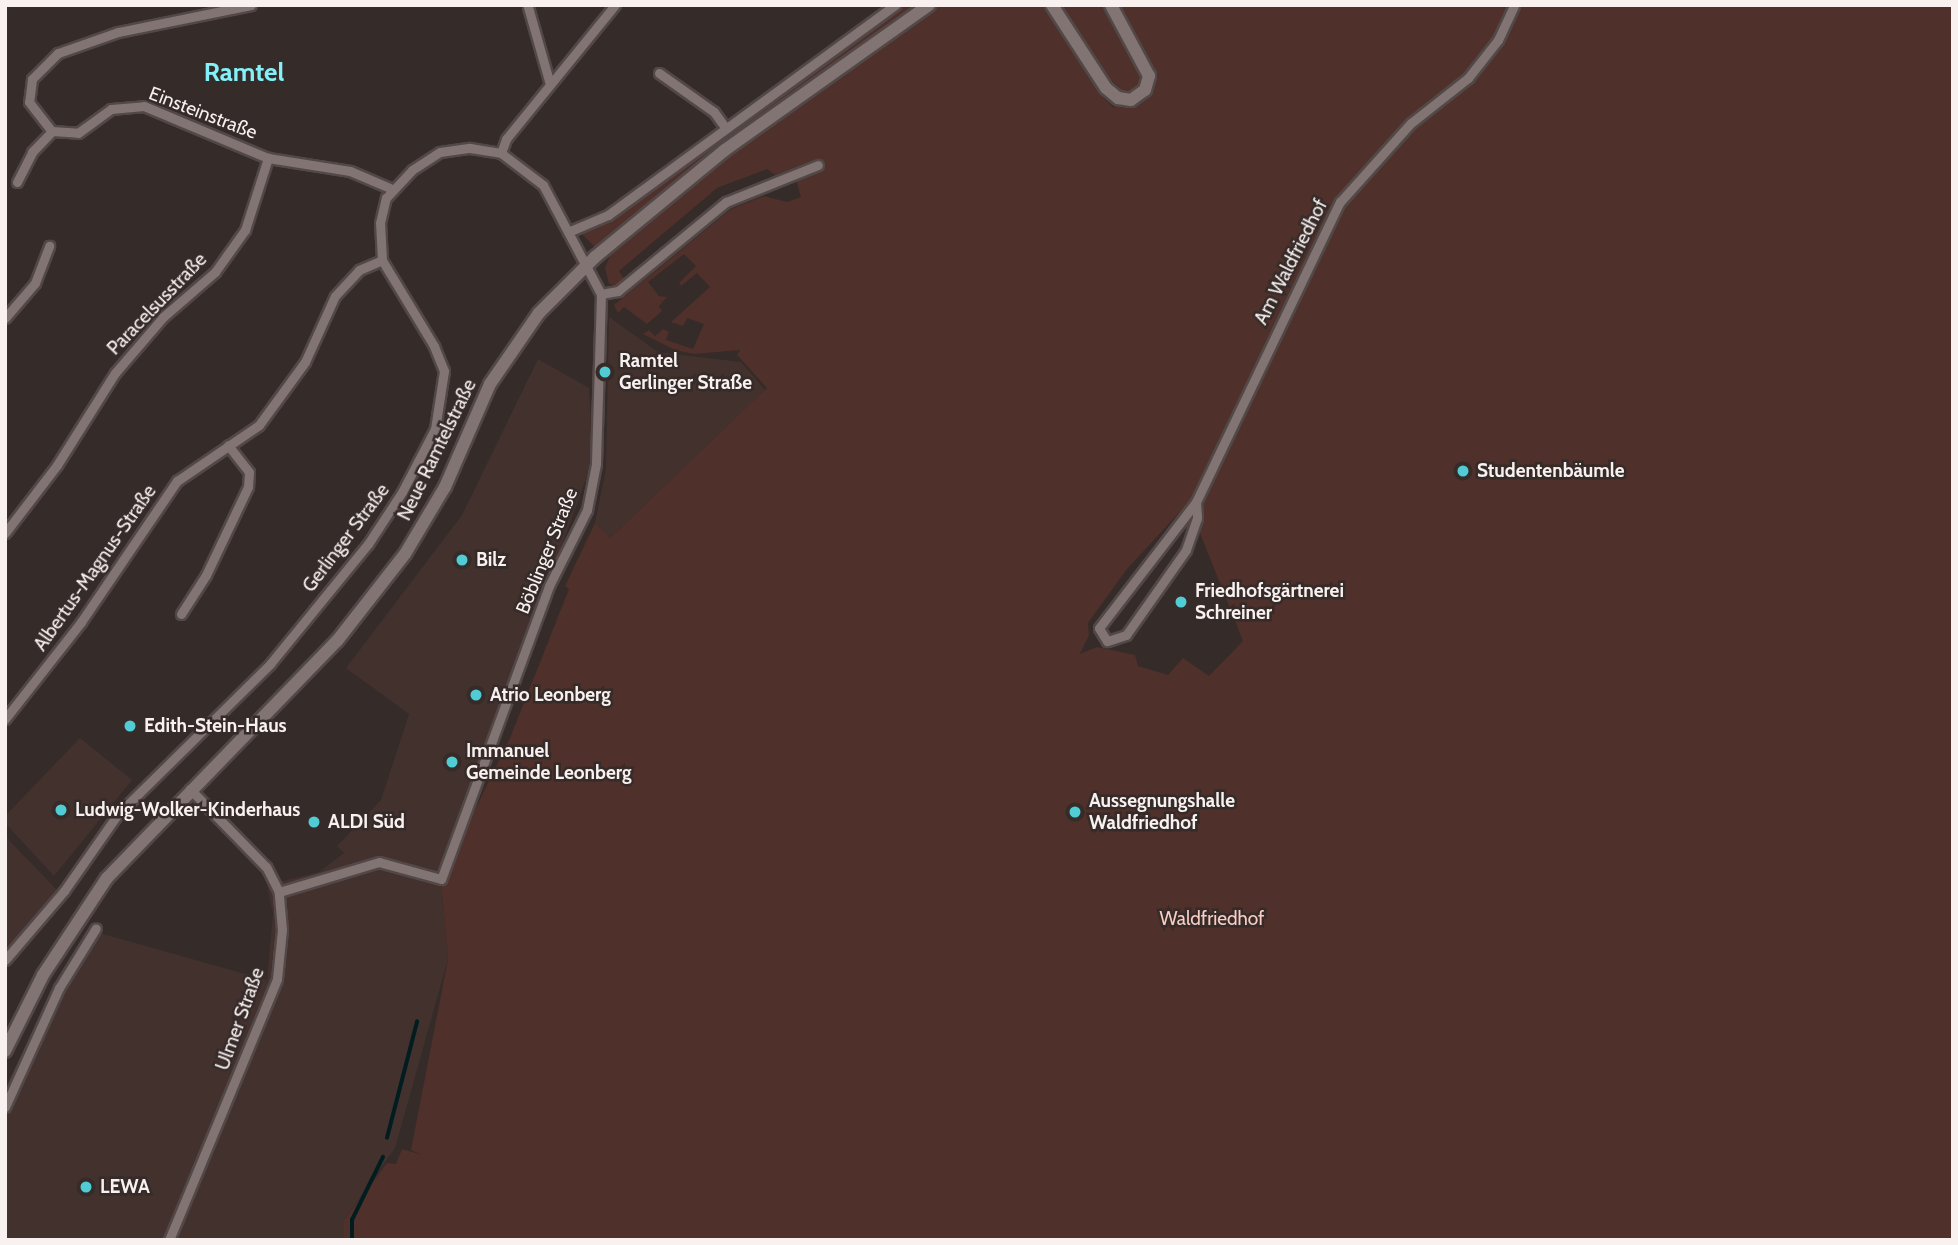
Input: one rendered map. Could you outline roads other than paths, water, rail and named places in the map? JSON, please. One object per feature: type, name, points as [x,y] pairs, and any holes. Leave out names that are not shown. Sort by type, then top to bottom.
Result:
[{"type":"main road","name":"Neue Ramtelstraße","points":[[5,1051],[43,975],[82,911],[136,845],[373,597],[439,497],[506,357],[539,313],[584,266],[782,106],[929,5]]},
{"type":"main road","points":[[1052,5],[1106,88],[1118,98],[1130,100],[1146,90],[1149,76],[1111,5]]},
{"type":"street","points":[[17,182],[32,152],[52,131],[29,103],[28,90],[41,66],[58,53],[118,32],[251,5]]},
{"type":"street","points":[[501,153],[550,84],[615,5]]},
{"type":"street","points":[[568,232],[608,215],[895,5]]},
{"type":"street","name":"Am Waldfriedhof","points":[[1196,502],[1197,518],[1186,550],[1126,635],[1107,641],[1099,632],[1105,617],[1196,502],[1340,202],[1411,123],[1468,78],[1499,40],[1514,5]]},
{"type":"street","points":[[528,7],[550,84]]},
{"type":"street","points":[[659,73],[714,112],[725,127]]},
{"type":"street","name":"Einsteinstraße","points":[[52,131],[78,133],[111,109],[144,106],[268,158],[350,171],[390,188]]},
{"type":"street","points":[[390,188],[440,152],[470,148],[501,153],[537,177],[601,294],[618,291],[726,202],[818,164]]},
{"type":"street","name":"Paracelsusstraße","points":[[5,533],[57,465],[115,373],[163,317],[215,272],[245,230],[268,158]]},
{"type":"street","name":"Gerlinger Straße","points":[[5,960],[64,891],[118,814],[270,664],[368,544],[402,492],[435,429],[444,371],[434,346],[382,260],[380,223],[390,188]]},
{"type":"street","points":[[5,318],[35,283],[49,246]]},
{"type":"street","name":"Albertus-Magnus-Straße","points":[[5,719],[81,622],[177,481],[259,425],[305,362],[335,296],[359,270],[382,260]]},
{"type":"street","name":"Böblinger Straße","points":[[279,892],[379,862],[441,879],[549,586],[587,510],[596,464],[601,294]]},
{"type":"street","points":[[181,614],[206,575],[248,487],[249,472],[228,445]]},
{"type":"street","name":"Ulmer Straße","points":[[169,1240],[276,979],[282,930],[279,892],[246,842],[190,789]]},
{"type":"street","points":[[5,1107],[59,988],[96,928]]},
{"type":"waterway","points":[[387,1138],[417,1022]]},
{"type":"waterway","points":[[352,1240],[352,1220],[383,1157]]},
{"type":"place","name":"Ramtel Gerlinger Straße","points":[[605,372]]},
{"type":"place","name":"Studentenbäumle","points":[[1463,471]]},
{"type":"place","name":"Bilz","points":[[462,560]]},
{"type":"place","name":"Friedhofsgärtnerei Schreiner","points":[[1181,602]]},
{"type":"place","name":"Atrio Leonberg","points":[[476,695]]},
{"type":"place","name":"Edith-Stein-Haus","points":[[130,726]]},
{"type":"place","name":"Immanuel Gemeinde Leonberg","points":[[452,762]]},
{"type":"place","name":"Ludwig-Wolker-Kinderhaus","points":[[61,810]]},
{"type":"place","name":"Aussegnungshalle Waldfriedhof","points":[[1075,812]]},
{"type":"place","name":"ALDI Süd","points":[[314,822]]},
{"type":"place","name":"LEWA","points":[[86,1187]]},
{"type":"district","name":"Ramtel","points":[[244,73]]},
{"type":"park label","name":"Waldfriedhof","points":[[1212,919]]}]
